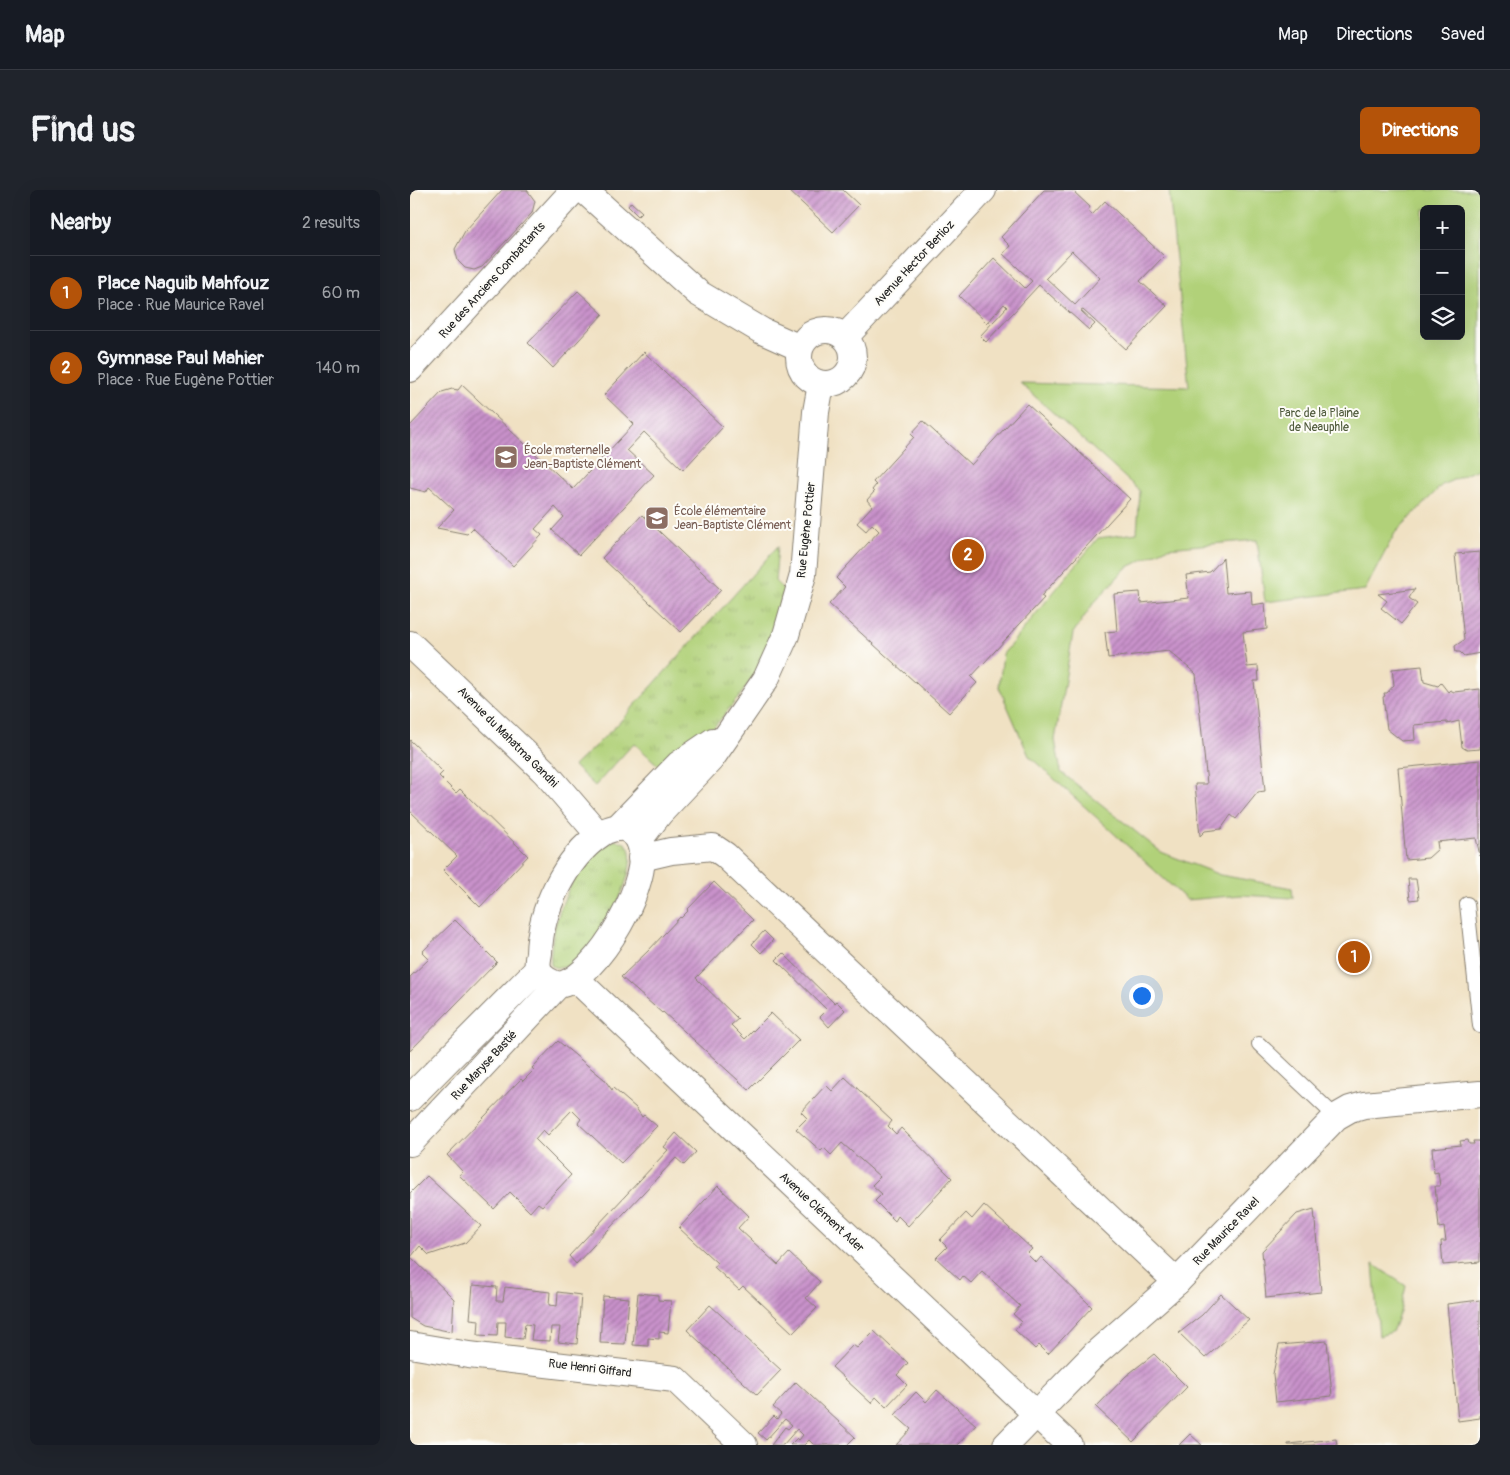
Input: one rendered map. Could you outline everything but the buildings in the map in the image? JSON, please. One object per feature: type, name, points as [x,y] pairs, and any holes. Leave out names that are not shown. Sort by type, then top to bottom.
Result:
[{"type":"street","name":"Rue des Anciens Combattants","points":[[410,369],[574,190]]},
{"type":"street","points":[[584,190],[698,293],[762,331],[800,348]]},
{"type":"street","name":"Avenue Hector Berlioz","points":[[845,337],[983,190]]},
{"type":"street","points":[[820,330],[837,332],[845,337],[853,352],[851,370],[838,382],[821,384],[805,375],[800,366],[800,348],[805,340],[820,330]]},
{"type":"street","name":"Rue Eugène Pottier","points":[[554,978],[541,926],[553,895],[578,856],[624,840],[660,813],[711,759],[766,679],[782,644],[803,575],[816,412],[821,384]]},
{"type":"street","name":"Avenue du Mahatma Gandhi","points":[[410,644],[444,674],[544,771],[624,840]]},
{"type":"street","points":[[410,1098],[554,978],[603,951],[621,922],[635,890],[624,840],[671,851],[713,847],[725,854],[1177,1282]]},
{"type":"street","name":"Rue Maryse Bastié","points":[[410,1144],[554,978]]},
{"type":"street","name":"Avenue Clément Ader","points":[[554,978],[1069,1445]]},
{"type":"street","name":"Rue Maurice Ravel","points":[[1006,1445],[1095,1354],[1177,1282],[1336,1117],[1350,1108],[1364,1105],[1480,1094]]},
{"type":"street","name":"Rue Henri Giffard","points":[[410,1345],[468,1355],[675,1379],[744,1445]]},
{"type":"lane","points":[[1467,904],[1480,1026]]},
{"type":"lane","points":[[410,1125],[554,978]]},
{"type":"lane","points":[[1260,1044],[1336,1117]]},
{"type":"green space","name":"Parc de la Plaine de Neauphle","points":[[1169,190],[1480,190],[1480,468],[1442,485],[1395,533],[1365,590],[1265,602],[1257,540],[1167,548],[1126,568],[1093,604],[1073,633],[1055,740],[1061,772],[1161,852],[1220,875],[1292,888],[1293,898],[1241,895],[1187,900],[1029,756],[999,687],[1003,654],[1098,538],[1137,533],[1140,491],[1020,383],[1189,387]]},
{"type":"green space","points":[[778,546],[775,581],[784,590],[763,662],[739,697],[705,738],[660,767],[634,743],[595,786],[574,766],[618,724]]},
{"type":"green space","points":[[615,840],[626,844],[631,856],[628,875],[608,921],[594,942],[578,959],[563,967],[551,965],[551,951],[557,919],[570,887],[578,872],[588,860],[600,849]]},
{"type":"green space","points":[[1373,1264],[1406,1286],[1400,1312],[1392,1332],[1379,1336]]},
{"type":"place","name":"École maternelle Jean-Baptiste Clément","points":[[506,457]]},
{"type":"place","name":"École élémentaire Jean-Baptiste Clément","points":[[657,518]]},
{"type":"place","name":"Gymnase Paul Mahier","points":[[968,555]]},
{"type":"place","name":"Place Naguib Mahfouz","points":[[1354,957]]}]
